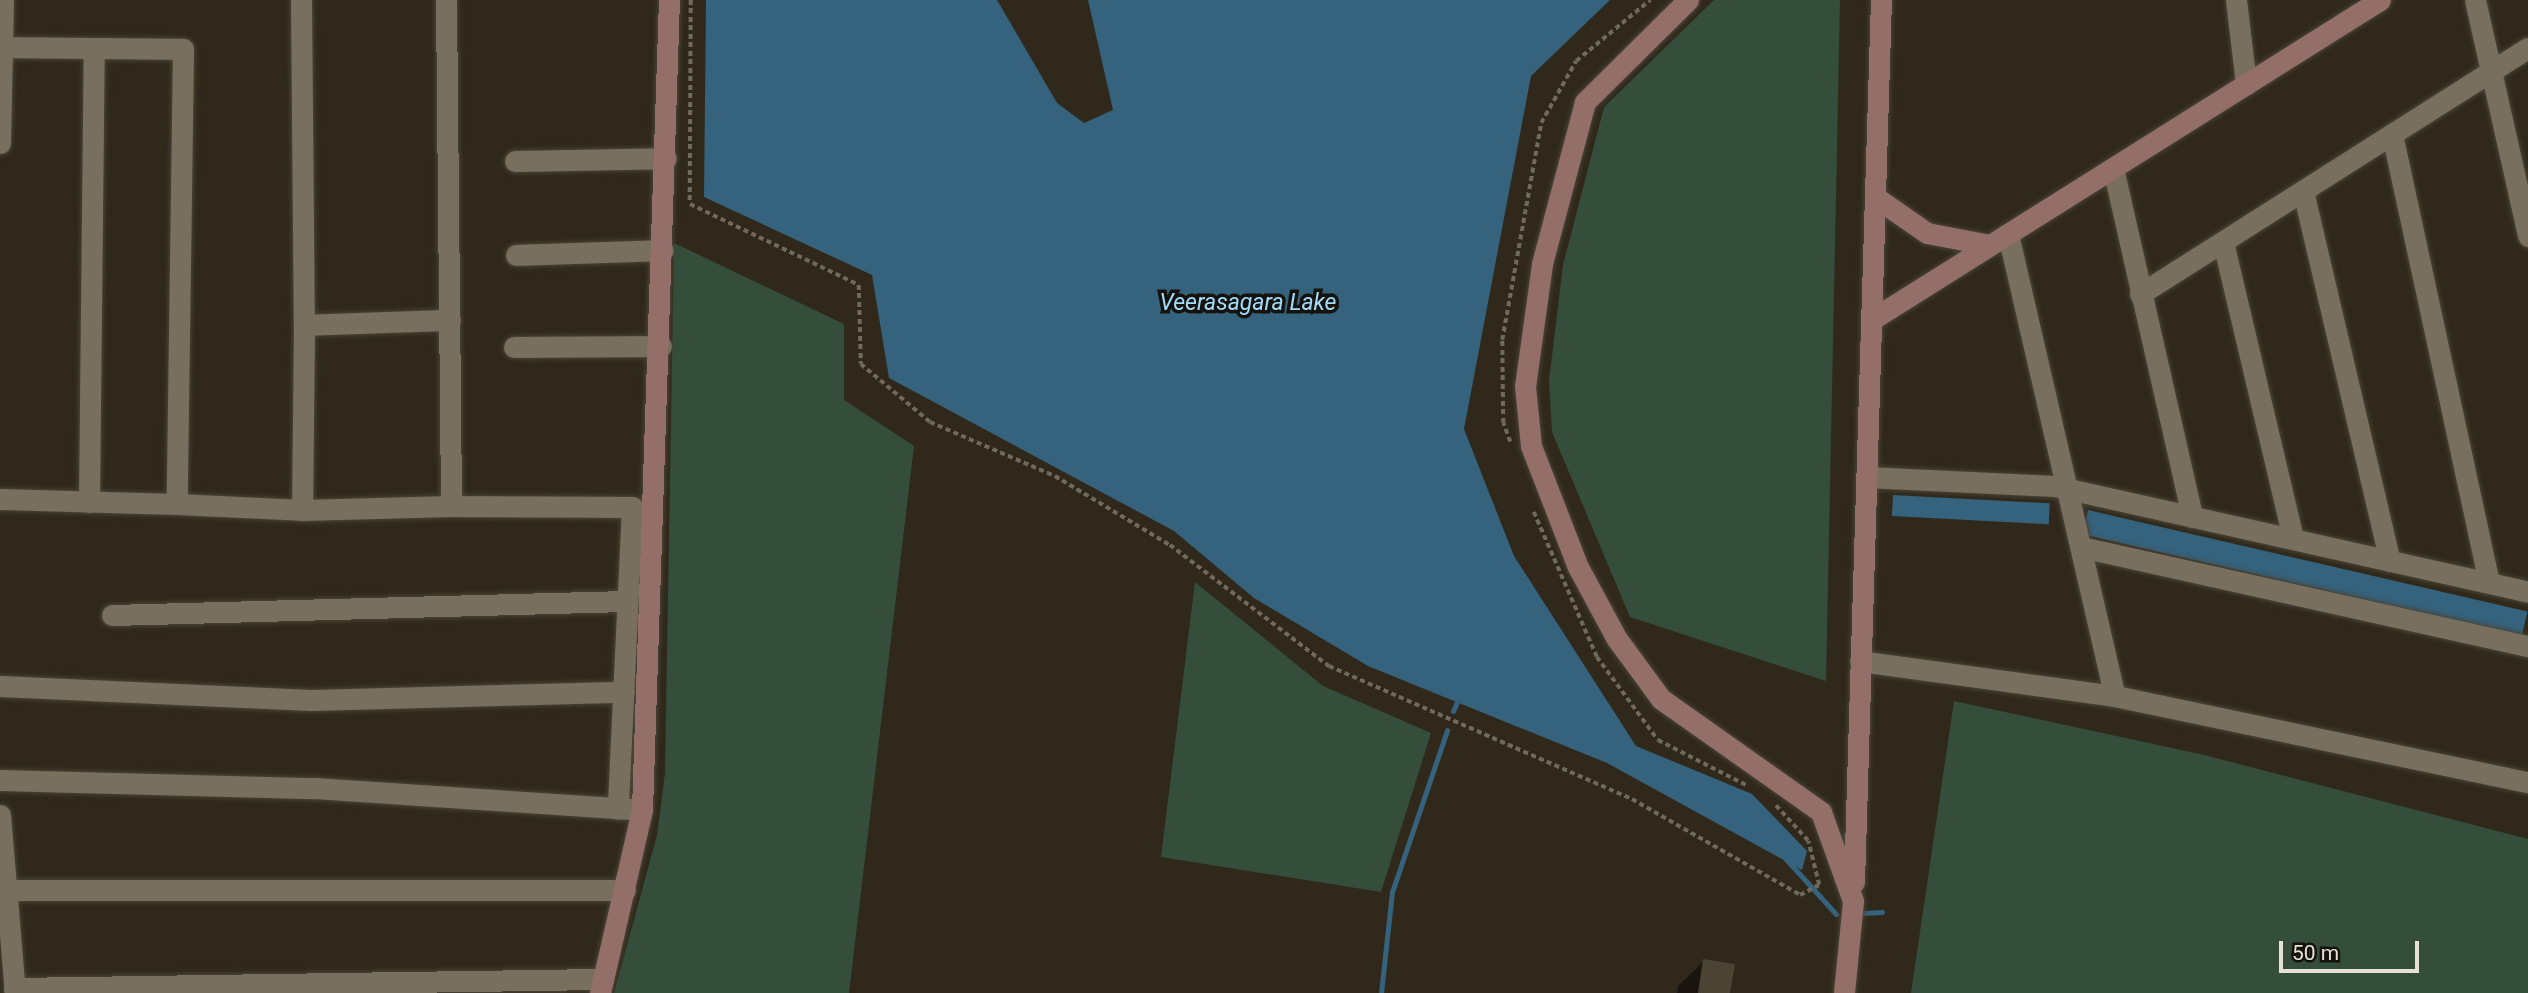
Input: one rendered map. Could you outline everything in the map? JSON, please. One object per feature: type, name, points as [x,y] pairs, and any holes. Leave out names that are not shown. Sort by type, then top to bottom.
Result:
[{"type":"street","points":[[0,143],[3,0]]},
{"type":"street","points":[[302,0],[302,510]]},
{"type":"street","points":[[446,0],[451,506]]},
{"type":"street","points":[[0,815],[15,991],[601,986],[642,809],[661,346],[669,0]]},
{"type":"street","points":[[1688,0],[1585,103],[1542,264],[1525,386],[1531,446],[1578,567],[1617,639],[1661,699],[1821,812],[1853,901]]},
{"type":"street","points":[[1844,993],[1853,901],[1881,0]]},
{"type":"street","points":[[2236,0],[2246,84]]},
{"type":"street","points":[[1871,320],[2380,0]]},
{"type":"street","points":[[2475,0],[2525,207],[2528,236]]},
{"type":"street","points":[[2,47],[183,49],[177,504]]},
{"type":"street","points":[[89,502],[94,48]]},
{"type":"street","points":[[2140,294],[2528,48]]},
{"type":"street","points":[[2392,134],[2489,583]]},
{"type":"street","points":[[515,162],[666,158]]},
{"type":"street","points":[[2113,168],[2192,517]]},
{"type":"street","points":[[2303,191],[2390,561]]},
{"type":"street","points":[[1875,197],[1927,233],[1999,239]]},
{"type":"street","points":[[1999,239],[2069,498],[2115,696]]},
{"type":"street","points":[[2223,242],[2293,539]]},
{"type":"street","points":[[516,255],[663,250]]},
{"type":"street","points":[[304,325],[450,320]]},
{"type":"street","points":[[514,347],[661,346]]},
{"type":"street","points":[[1866,477],[2069,498],[2192,517],[2528,592]]},
{"type":"street","points":[[0,499],[302,510],[629,503],[618,809]]},
{"type":"street","points":[[2079,540],[2528,646]]},
{"type":"street","points":[[112,615],[627,601]]},
{"type":"street","points":[[1860,661],[2115,696],[2528,782]]},
{"type":"street","points":[[0,686],[311,700],[624,692]]},
{"type":"street","points":[[0,780],[314,788],[642,809]]},
{"type":"street","points":[[6,890],[625,890]]},
{"type":"path","points":[[691,0],[690,204],[859,285],[861,364],[930,422],[1055,476],[1170,545],[1329,666],[1632,799],[1801,895],[1819,885],[1808,841],[1765,795]]},
{"type":"path","points":[[1511,447],[1503,423],[1502,340],[1541,123],[1576,61],[1650,0]]},
{"type":"path","points":[[1532,507],[1597,657],[1658,740],[1753,789]]},
{"type":"green space","points":[[1714,0],[1840,0],[1826,681],[1630,617],[1552,432],[1549,381],[1563,265],[1604,107]]},
{"type":"green space","points":[[674,243],[844,324],[844,400],[914,446],[849,993],[614,993],[657,835],[665,773]]},
{"type":"green space","points":[[1195,582],[1323,686],[1431,733],[1381,892],[1161,857]]},
{"type":"green space","points":[[1954,701],[2204,755],[2528,839],[2528,993],[1911,993]]},
{"type":"water","name":"Veerasagara Lake","points":[[706,0],[997,0],[1057,103],[1084,123],[1113,110],[1088,0],[1610,0],[1531,76],[1464,429],[1514,556],[1636,746],[1752,794],[1807,851],[1802,870],[1607,763],[1368,666],[1254,598],[1174,531],[889,378],[872,275],[704,197]]},
{"type":"water","points":[[1893,495],[2050,503],[2049,524],[1892,516]]},
{"type":"water","points":[[2088,510],[2527,611],[2522,636],[2082,534]]},
{"type":"building","points":[[1703,959],[1735,964],[1730,993],[1698,993]]},
{"type":"waterway","points":[[1453,711],[1457,702]]},
{"type":"waterway","points":[[1381,993],[1392,892],[1447,730]]},
{"type":"waterway","points":[[1785,858],[1836,914]]},
{"type":"waterway","points":[[1861,913],[1882,912]]}]
